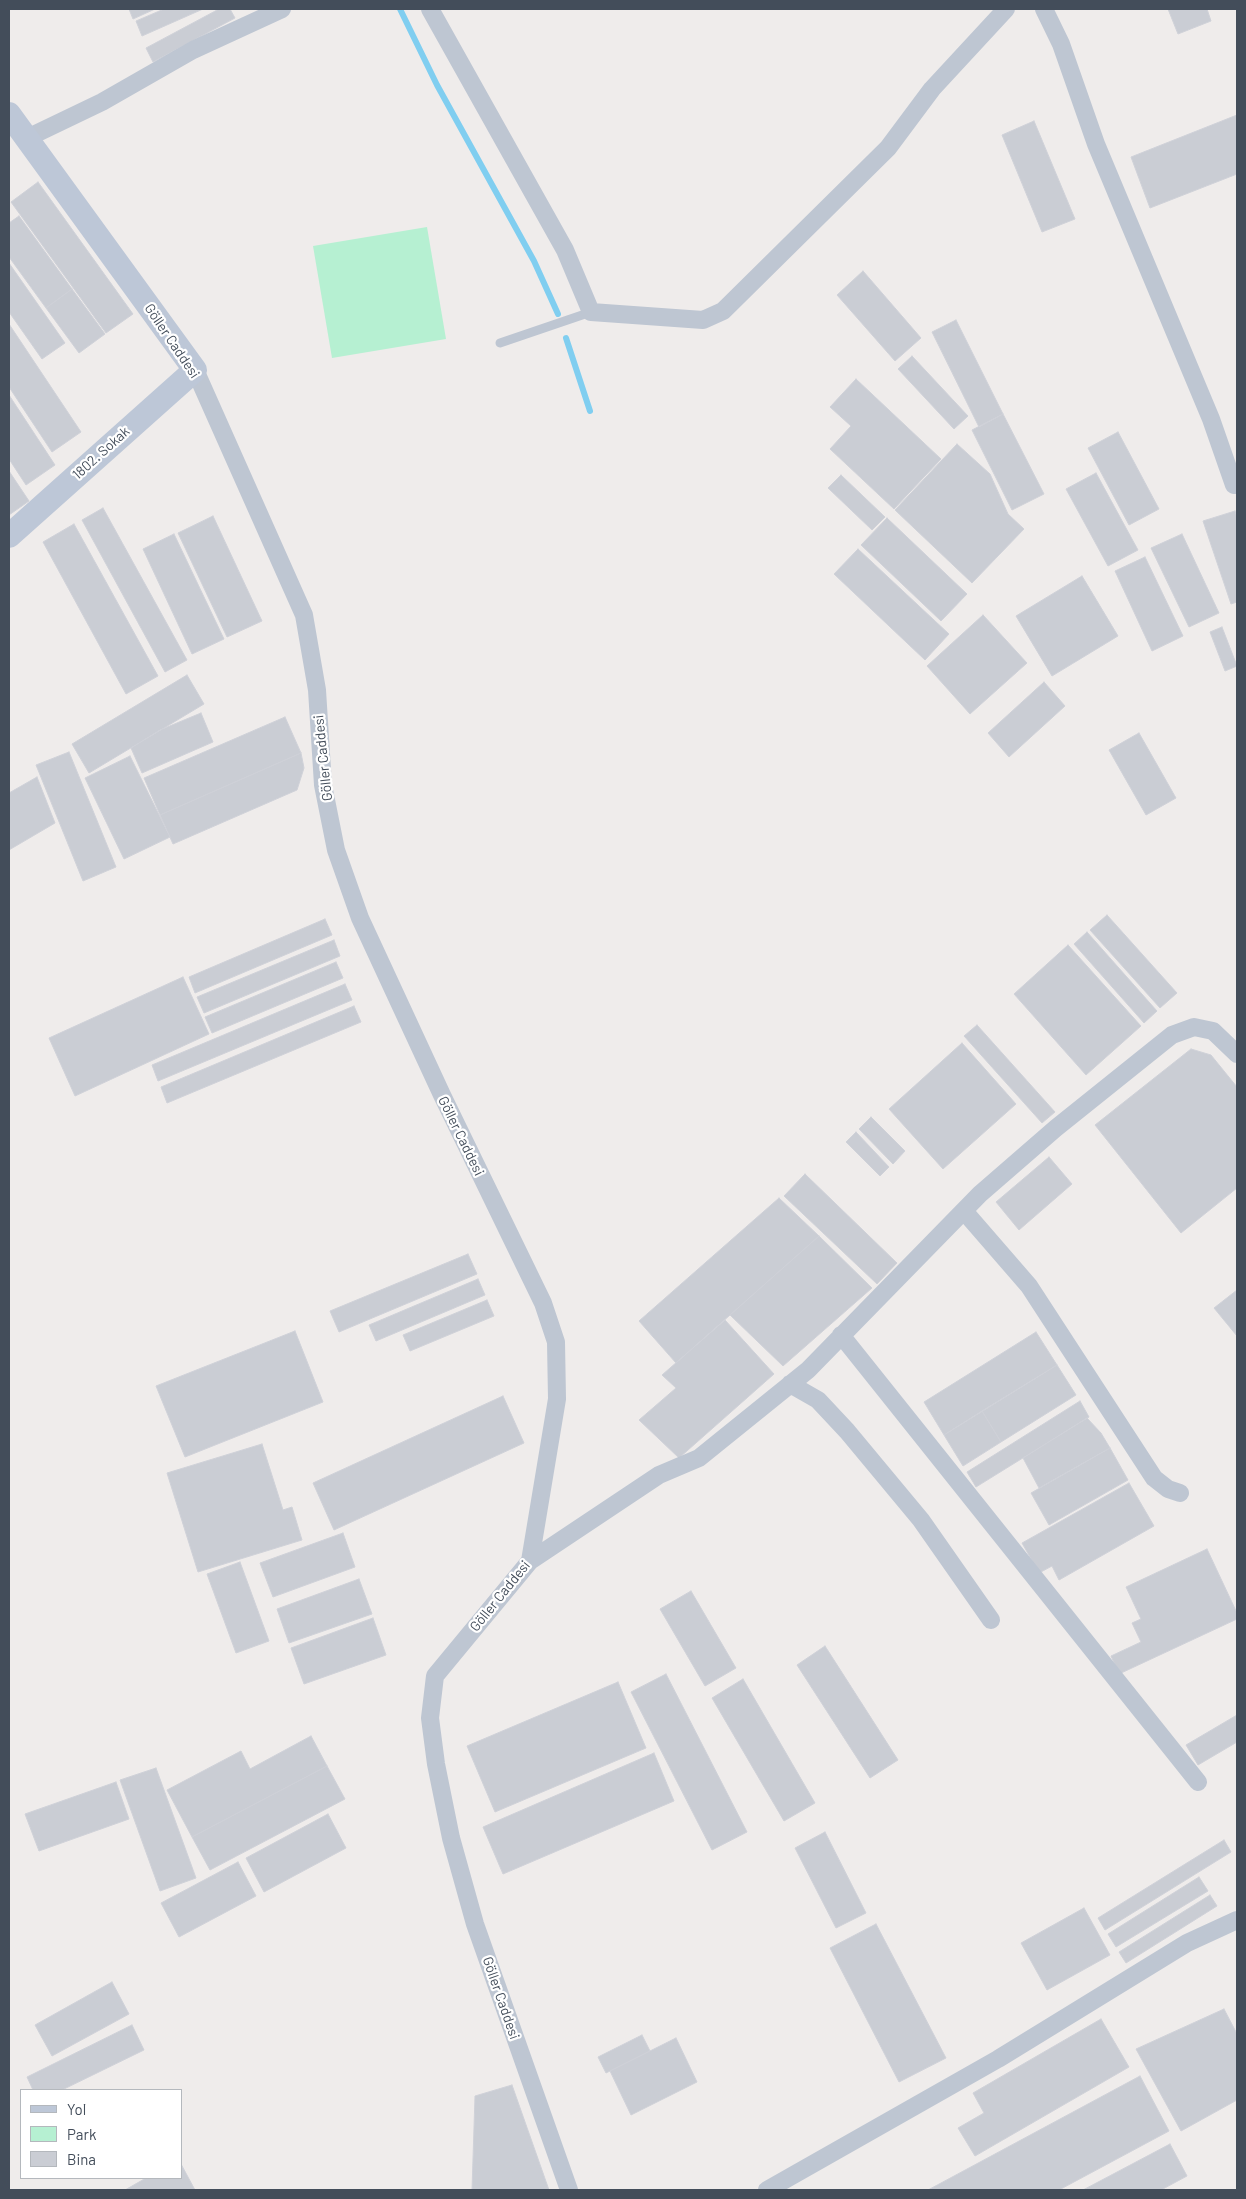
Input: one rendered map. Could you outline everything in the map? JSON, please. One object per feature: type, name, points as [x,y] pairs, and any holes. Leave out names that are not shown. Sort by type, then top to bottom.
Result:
[{"type":"street","points":[[27,138],[102,102],[193,50],[282,9]]},
{"type":"street","points":[[430,9],[565,250],[591,312],[703,320],[723,311],[888,148],[932,88],[1006,9]]},
{"type":"street","points":[[1044,9],[1061,44],[1096,144],[1211,420],[1234,485]]},
{"type":"street","name":"Göller Caddesi","points":[[9,114],[195,370],[304,615],[317,690],[324,785],[336,850],[360,918],[442,1095],[543,1303],[556,1342],[557,1400],[530,1561],[435,1676],[430,1718],[436,1764],[451,1838],[475,1924],[570,2190]]},
{"type":"street","name":"1802. Sokak","points":[[9,536],[195,370]]},
{"type":"street","points":[[530,1561],[659,1475],[699,1458],[790,1384],[964,1210],[1056,1128],[1172,1035],[1194,1027],[1214,1031],[1237,1054]]},
{"type":"street","points":[[964,1210],[1028,1286],[1154,1478],[1168,1489],[1180,1493]]},
{"type":"street","points":[[841,1335],[1198,1782]]},
{"type":"street","points":[[790,1384],[818,1400],[847,1431],[921,1520],[991,1620]]},
{"type":"street","points":[[767,2190],[998,2059],[1187,1943],[1237,1920]]},
{"type":"lane","points":[[500,343],[591,312]]},
{"type":"green space","points":[[427,227],[446,339],[332,358],[313,246]]},
{"type":"building","points":[[129,9],[155,9],[133,19]]},
{"type":"building","points":[[164,9],[203,9],[142,36],[136,21]]},
{"type":"building","points":[[219,9],[230,9],[235,18],[153,62],[146,48]]},
{"type":"building","points":[[1168,9],[1207,9],[1211,21],[1178,34]]},
{"type":"building","points":[[1237,115],[1237,174],[1150,208],[1131,157]]},
{"type":"building","points":[[1034,121],[1075,219],[1042,232],[1002,135]]},
{"type":"building","points":[[38,182],[133,314],[106,333],[11,202]]},
{"type":"building","points":[[19,216],[72,289],[46,308],[9,257],[9,223]]},
{"type":"building","points":[[9,263],[65,343],[42,359],[9,312]]},
{"type":"building","points":[[863,271],[921,338],[895,361],[837,295]]},
{"type":"building","points":[[72,289],[105,334],[79,353],[46,308]]},
{"type":"building","points":[[956,320],[1003,414],[979,427],[932,332]]},
{"type":"building","points":[[9,324],[81,432],[52,452],[9,387]]},
{"type":"building","points":[[912,356],[968,416],[954,429],[898,369]]},
{"type":"building","points":[[856,379],[941,459],[894,509],[830,449],[851,426],[830,407]]},
{"type":"building","points":[[9,395],[55,465],[26,485],[9,459]]},
{"type":"building","points":[[1003,414],[1044,494],[1012,510],[972,430]]},
{"type":"building","points":[[1118,432],[1159,509],[1129,525],[1088,448]]},
{"type":"building","points":[[957,444],[990,474],[1008,514],[1024,529],[972,583],[895,510]]},
{"type":"building","points":[[9,471],[29,501],[9,515]]},
{"type":"building","points":[[1096,473],[1138,550],[1108,566],[1066,489]]},
{"type":"building","points":[[841,475],[885,517],[872,530],[828,488]]},
{"type":"building","points":[[103,508],[187,660],[165,672],[82,520]]},
{"type":"building","points":[[1235,511],[1237,518],[1237,602],[1231,604],[1203,521]]},
{"type":"building","points":[[213,516],[262,621],[227,637],[178,533]]},
{"type":"building","points":[[887,518],[967,594],[941,621],[861,545]]},
{"type":"building","points":[[74,524],[158,676],[126,694],[43,542]]},
{"type":"building","points":[[174,534],[224,639],[192,654],[143,549]]},
{"type":"building","points":[[1182,534],[1219,613],[1189,627],[1151,548]]},
{"type":"building","points":[[858,549],[949,634],[925,660],[834,574]]},
{"type":"building","points":[[1145,557],[1183,636],[1152,651],[1115,571]]},
{"type":"building","points":[[1082,576],[1118,636],[1052,676],[1016,616]]},
{"type":"building","points":[[983,615],[1027,663],[970,714],[927,666]]},
{"type":"building","points":[[1222,627],[1237,666],[1225,671],[1210,632]]},
{"type":"building","points":[[187,675],[204,704],[89,773],[72,744]]},
{"type":"building","points":[[1044,682],[1065,706],[1009,757],[988,733]]},
{"type":"building","points":[[201,713],[213,742],[142,773],[131,748],[160,730]]},
{"type":"building","points":[[285,717],[301,753],[160,815],[144,778]]},
{"type":"building","points":[[1139,733],[1176,798],[1146,815],[1109,750]]},
{"type":"building","points":[[69,752],[116,867],[83,881],[36,765]]},
{"type":"building","points":[[301,753],[304,768],[297,790],[173,844],[160,815]]},
{"type":"building","points":[[130,756],[170,837],[124,859],[85,778]]},
{"type":"building","points":[[37,777],[55,823],[9,850],[9,793]]},
{"type":"building","points":[[1107,915],[1177,993],[1160,1008],[1090,930]]},
{"type":"building","points":[[325,919],[332,935],[195,993],[189,977]]},
{"type":"building","points":[[1087,932],[1157,1011],[1144,1023],[1074,944]]},
{"type":"building","points":[[334,940],[340,956],[204,1013],[197,997]]},
{"type":"building","points":[[1068,945],[1141,1026],[1086,1075],[1014,994]]},
{"type":"building","points":[[336,962],[343,978],[212,1033],[205,1017]]},
{"type":"building","points":[[183,977],[209,1034],[75,1096],[49,1038]]},
{"type":"building","points":[[345,984],[352,1000],[158,1081],[152,1065]]},
{"type":"building","points":[[354,1006],[361,1022],[167,1103],[161,1087]]},
{"type":"building","points":[[977,1025],[1055,1112],[1042,1123],[964,1036]]},
{"type":"building","points":[[962,1043],[1016,1104],[943,1169],[889,1109]]},
{"type":"building","points":[[1191,1049],[1211,1055],[1237,1087],[1237,1188],[1181,1233],[1095,1125]]},
{"type":"building","points":[[871,1117],[905,1151],[893,1164],[859,1129]]},
{"type":"building","points":[[856,1132],[889,1167],[880,1176],[846,1142]]},
{"type":"building","points":[[1049,1157],[1072,1184],[1019,1230],[996,1202]]},
{"type":"building","points":[[805,1174],[897,1263],[877,1284],[784,1196]]},
{"type":"building","points":[[779,1198],[819,1236],[676,1363],[639,1321]]},
{"type":"building","points":[[819,1236],[872,1288],[783,1366],[730,1315]]},
{"type":"building","points":[[468,1254],[477,1274],[339,1332],[330,1311]]},
{"type":"building","points":[[478,1279],[485,1295],[376,1341],[369,1325]]},
{"type":"building","points":[[1237,1290],[1237,1336],[1214,1308]]},
{"type":"building","points":[[487,1300],[494,1316],[410,1351],[403,1335]]},
{"type":"building","points":[[725,1320],[774,1374],[679,1458],[639,1420],[676,1388],[662,1375]]},
{"type":"building","points":[[295,1331],[323,1402],[185,1457],[156,1386]]},
{"type":"building","points":[[1036,1332],[1057,1365],[944,1435],[924,1402]]},
{"type":"building","points":[[1057,1365],[1076,1395],[1001,1442],[982,1411]]},
{"type":"building","points":[[503,1396],[524,1443],[334,1530],[313,1483]]},
{"type":"building","points":[[1080,1401],[1089,1417],[976,1487],[967,1472]]},
{"type":"building","points":[[982,1411],[1001,1442],[963,1466],[944,1435]]},
{"type":"building","points":[[1087,1418],[1101,1433],[1110,1448],[1039,1488],[1023,1458]]},
{"type":"building","points":[[262,1444],[283,1510],[292,1507],[302,1540],[198,1572],[167,1473]]},
{"type":"building","points":[[1110,1448],[1128,1480],[1049,1525],[1031,1493]]},
{"type":"building","points":[[1129,1483],[1154,1526],[1059,1580],[1052,1566],[1039,1573],[1022,1543]]},
{"type":"building","points":[[343,1533],[355,1567],[273,1597],[260,1563]]},
{"type":"building","points":[[1207,1549],[1237,1613],[1237,1619],[1119,1674],[1111,1656],[1141,1642],[1132,1623],[1141,1619],[1126,1587]]},
{"type":"building","points":[[240,1562],[269,1641],[236,1653],[207,1574]]},
{"type":"building","points":[[359,1579],[372,1614],[289,1643],[277,1609]]},
{"type":"building","points":[[691,1591],[736,1668],[705,1686],[660,1609]]},
{"type":"building","points":[[373,1618],[386,1655],[304,1684],[291,1648]]},
{"type":"building","points":[[825,1646],[898,1760],[870,1778],[797,1665]]},
{"type":"building","points":[[666,1674],[747,1832],[712,1850],[631,1692]]},
{"type":"building","points":[[743,1679],[815,1803],[784,1821],[712,1698]]},
{"type":"building","points":[[618,1682],[646,1748],[495,1812],[467,1746]]},
{"type":"building","points":[[1237,1715],[1237,1742],[1198,1765],[1186,1745]]},
{"type":"building","points":[[311,1736],[327,1766],[192,1837],[167,1790],[241,1751],[250,1769]]},
{"type":"building","points":[[654,1753],[674,1801],[503,1874],[483,1827]]},
{"type":"building","points":[[327,1766],[345,1799],[210,1870],[192,1837]]},
{"type":"building","points":[[156,1768],[196,1878],[160,1891],[120,1780]]},
{"type":"building","points":[[116,1782],[129,1819],[39,1851],[25,1814]]},
{"type":"building","points":[[328,1814],[346,1848],[264,1892],[246,1858]]},
{"type":"building","points":[[825,1832],[866,1913],[836,1928],[795,1848]]},
{"type":"building","points":[[1224,1840],[1231,1852],[1105,1930],[1098,1918]]},
{"type":"building","points":[[238,1862],[256,1896],[179,1937],[161,1903]]},
{"type":"building","points":[[1199,1877],[1208,1891],[1116,1947],[1108,1934]]},
{"type":"building","points":[[1210,1895],[1217,1906],[1126,1963],[1119,1952]]},
{"type":"building","points":[[1084,1908],[1110,1955],[1047,1990],[1021,1943]]},
{"type":"building","points":[[876,1924],[946,2058],[899,2082],[830,1948]]},
{"type":"building","points":[[112,1982],[129,2014],[52,2056],[35,2025]]},
{"type":"building","points":[[1224,2009],[1237,2034],[1237,2100],[1181,2131],[1136,2049]]},
{"type":"building","points":[[1101,2019],[1129,2067],[975,2156],[958,2128],[984,2113],[973,2093]]},
{"type":"building","points":[[132,2025],[144,2050],[64,2089],[33,2089],[27,2077]]},
{"type":"building","points":[[642,2035],[650,2051],[606,2073],[598,2057]]},
{"type":"building","points":[[676,2038],[697,2082],[631,2115],[610,2071]]},
{"type":"building","points":[[1140,2076],[1169,2131],[1059,2190],[928,2190]]},
{"type":"building","points":[[512,2085],[549,2190],[472,2190],[475,2096]]},
{"type":"building","points":[[1170,2144],[1187,2176],[1161,2190],[1083,2190]]},
{"type":"building","points":[[182,2166],[195,2190],[125,2190],[144,2179],[182,2179]]},
{"type":"waterway","points":[[400,9],[437,85],[534,261],[558,314]]},
{"type":"waterway","points":[[566,338],[590,411]]}]
